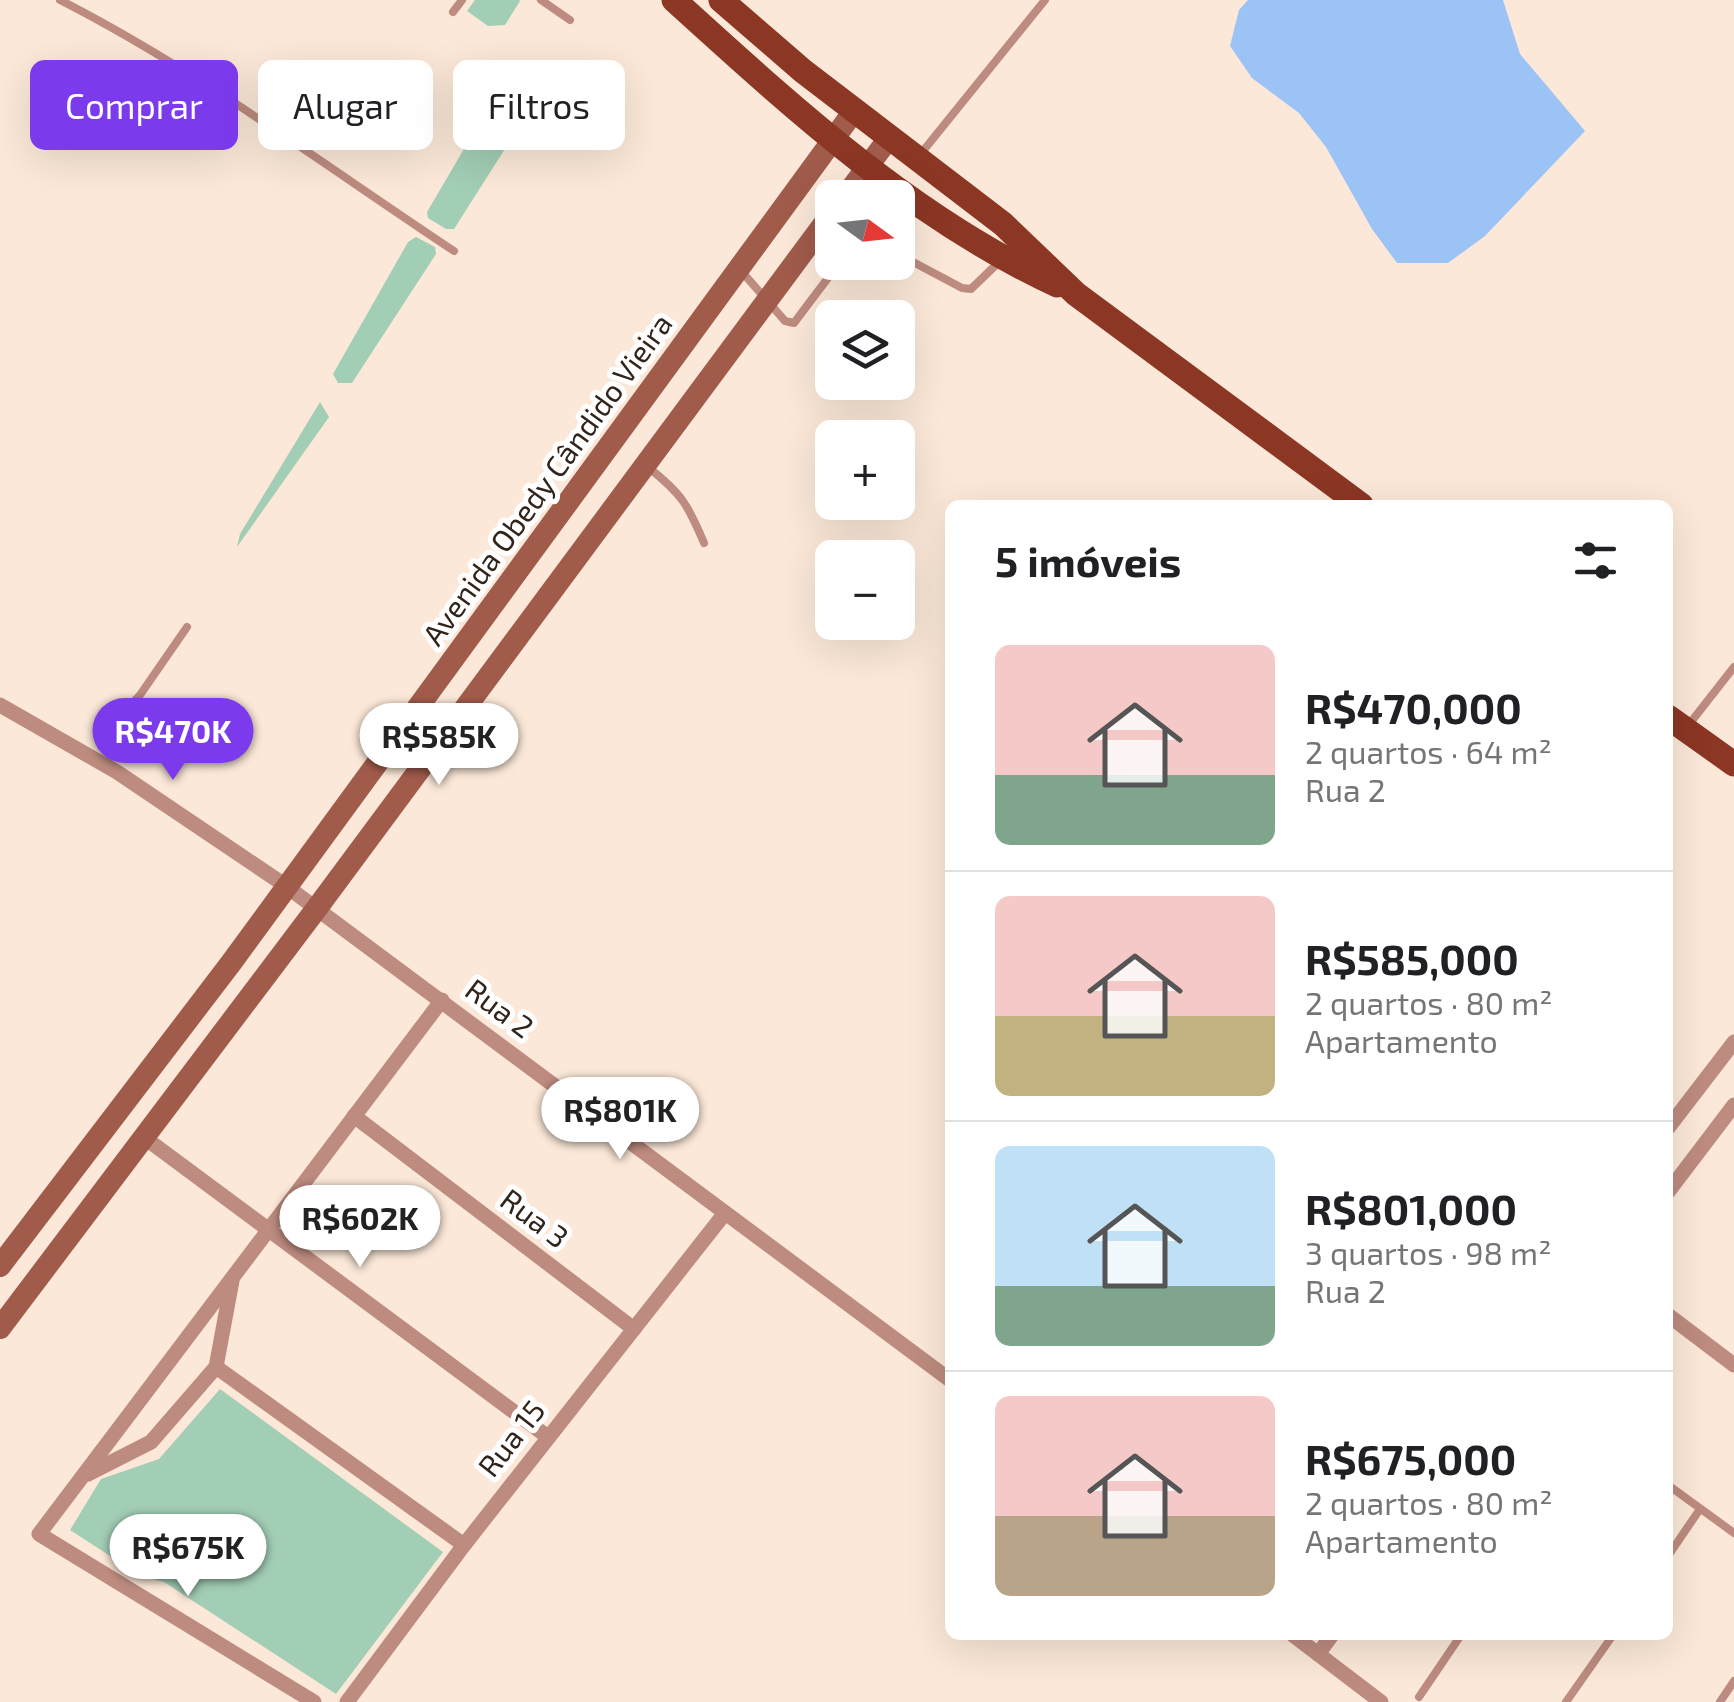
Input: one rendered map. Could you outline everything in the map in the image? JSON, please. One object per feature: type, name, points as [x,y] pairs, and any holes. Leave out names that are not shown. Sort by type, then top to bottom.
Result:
[{"type":"main road","points":[[674,0],[832,142],[867,168],[1002,259],[1076,294]]},
{"type":"main road","points":[[721,0],[854,111],[1004,224],[1076,294],[1354,500]]},
{"type":"main road","name":"Avenida Obedy Cândido Vieira","points":[[0,1266],[231,962],[854,111]]},
{"type":"main road","points":[[858,180],[890,138]]},
{"type":"main road","points":[[867,168],[916,159]]},
{"type":"main road","points":[[0,1328],[646,466],[815,234]]},
{"type":"main road","points":[[591,474],[622,498]]},
{"type":"main road","points":[[1676,723],[1734,764]]},
{"type":"street","name":"Rua 2","points":[[0,704],[117,772],[286,886],[945,1376]]},
{"type":"street","points":[[314,1702],[38,1534],[442,1000]]},
{"type":"street","points":[[1673,1121],[1734,1042]]},
{"type":"street","points":[[1673,1185],[1734,1105]]},
{"type":"street","name":"Rua 3","points":[[354,1116],[634,1329]]},
{"type":"street","points":[[145,1138],[548,1438]]},
{"type":"street","name":"Rua 15","points":[[347,1702],[464,1545],[724,1213]]},
{"type":"street","points":[[82,1478],[151,1442],[216,1367],[232,1278]]},
{"type":"street","points":[[1673,1319],[1734,1364]]},
{"type":"street","points":[[216,1367],[464,1545]]},
{"type":"street","points":[[1299,1640],[1381,1702]]},
{"type":"street","points":[[1318,1654],[1328,1640]]},
{"type":"lane","points":[[60,0],[116,29],[288,136],[454,251]]},
{"type":"lane","points":[[453,12],[462,0]]},
{"type":"lane","points":[[541,0],[570,20]]},
{"type":"lane","points":[[916,159],[1045,0]]},
{"type":"lane","points":[[915,263],[971,289],[1002,259]]},
{"type":"lane","points":[[740,270],[785,321],[794,323],[826,280]]},
{"type":"lane","points":[[646,466],[677,490],[690,509],[704,544]]},
{"type":"lane","points":[[106,731],[140,695],[187,627]]},
{"type":"lane","points":[[1676,723],[1734,668]]},
{"type":"lane","points":[[1673,1490],[1734,1534]]},
{"type":"lane","points":[[1673,1549],[1700,1509]]},
{"type":"lane","points":[[1419,1698],[1458,1640]]},
{"type":"lane","points":[[1566,1702],[1609,1640]]},
{"type":"lane","points":[[1720,1702],[1734,1681]]},
{"type":"green space","points":[[475,0],[520,1],[505,25],[488,26],[467,11]]},
{"type":"green space","points":[[463,150],[504,150],[454,229],[446,229],[428,218],[427,212]]},
{"type":"green space","points":[[416,237],[435,247],[436,254],[352,383],[338,383],[333,374],[408,242]]},
{"type":"green space","points":[[320,402],[329,417],[237,547],[240,534]]},
{"type":"green space","points":[[220,1389],[443,1552],[336,1694],[164,1582],[141,1576],[70,1530],[101,1479],[159,1459]]},
{"type":"water","points":[[1248,0],[1503,0],[1520,54],[1585,131],[1485,236],[1448,263],[1397,263],[1372,229],[1326,147],[1299,113],[1252,78],[1230,46],[1239,10]]}]
